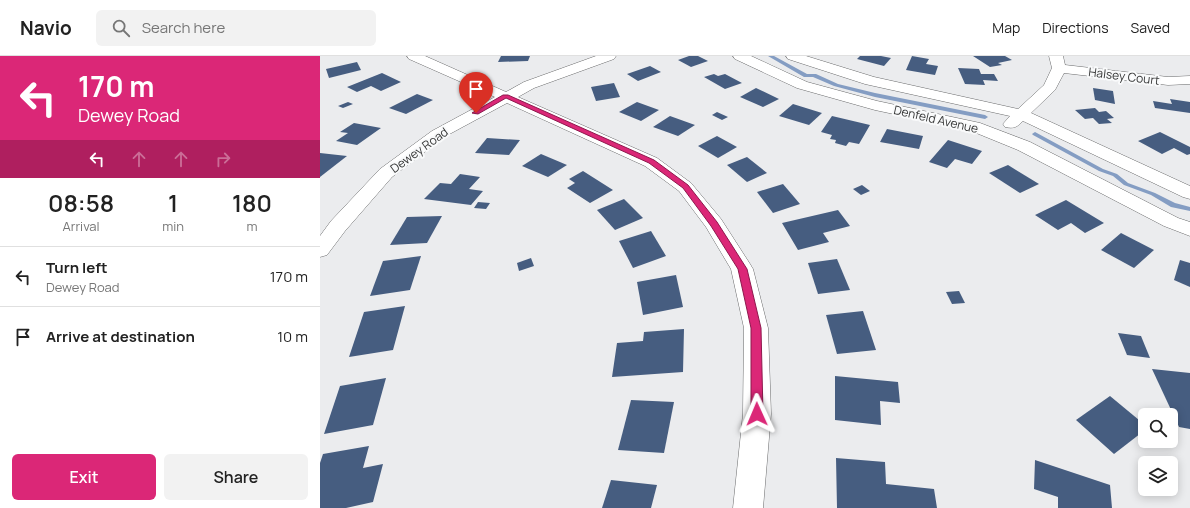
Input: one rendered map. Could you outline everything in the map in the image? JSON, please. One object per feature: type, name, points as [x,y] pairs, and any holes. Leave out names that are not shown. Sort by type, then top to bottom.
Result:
[{"type":"street","points":[[414,56],[651,162],[685,187],[714,224],[742,269],[756,328],[757,414],[748,508]]},
{"type":"street","name":"Dewey Road","points":[[320,250],[338,226],[386,173],[438,134],[505,96],[529,85],[609,56]]},
{"type":"street","name":"Denfeld Avenue","points":[[740,56],[802,85],[876,105],[974,126],[1056,162],[1171,222],[1190,230]]},
{"type":"street","name":"Denfeld Avenue","points":[[793,56],[870,81],[1020,114],[1190,194]]},
{"type":"street","points":[[999,136],[1020,114],[1050,87],[1058,62]]},
{"type":"street","name":"Halsey Court","points":[[1058,62],[1168,81],[1190,80]]},
{"type":"building","points":[[501,56],[530,56],[528,61],[498,62]]},
{"type":"building","points":[[689,56],[698,56],[708,61],[691,67],[678,60]]},
{"type":"building","points":[[860,56],[881,56],[891,58],[884,66],[857,59]]},
{"type":"building","points":[[912,56],[929,59],[926,64],[938,66],[935,75],[906,70]]},
{"type":"building","points":[[973,56],[1005,56],[1012,60],[998,63],[1002,65],[990,67]]},
{"type":"building","points":[[357,62],[361,70],[329,78],[326,69]]},
{"type":"building","points":[[650,66],[661,72],[638,81],[627,74]]},
{"type":"building","points":[[958,68],[979,69],[981,74],[994,74],[998,81],[983,80],[985,85],[965,84]]},
{"type":"building","points":[[382,73],[401,82],[381,91],[371,86],[357,92],[347,87]]},
{"type":"building","points":[[714,74],[718,76],[725,74],[742,83],[725,89],[704,77]]},
{"type":"building","points":[[614,83],[620,97],[596,101],[591,87]]},
{"type":"building","points":[[756,88],[779,99],[763,107],[740,97]]},
{"type":"building","points":[[1093,88],[1113,91],[1115,104],[1095,100]]},
{"type":"building","points":[[417,94],[433,100],[406,114],[389,108]]},
{"type":"building","points":[[1170,99],[1190,102],[1190,113],[1155,108],[1153,101],[1172,104]]},
{"type":"building","points":[[348,102],[353,104],[343,108],[338,106]]},
{"type":"building","points":[[637,102],[659,110],[641,121],[619,112]]},
{"type":"building","points":[[793,104],[822,113],[809,125],[779,116]]},
{"type":"building","points":[[1095,108],[1099,112],[1106,111],[1114,118],[1107,119],[1112,123],[1099,124],[1093,118],[1085,119],[1075,110]]},
{"type":"building","points":[[717,112],[728,117],[722,120],[712,115]]},
{"type":"building","points":[[670,116],[695,125],[678,136],[653,127]]},
{"type":"building","points":[[832,116],[870,125],[859,144],[849,142],[846,146],[835,143],[836,140],[830,139],[832,135],[821,132]]},
{"type":"building","points":[[354,123],[381,128],[357,145],[336,141],[348,133],[340,132]]},
{"type":"building","points":[[887,129],[923,136],[919,149],[880,142]]},
{"type":"building","points":[[1160,132],[1190,147],[1190,154],[1187,155],[1174,148],[1162,154],[1138,141]]},
{"type":"building","points":[[717,136],[737,147],[718,158],[698,146]]},
{"type":"building","points":[[487,138],[520,140],[509,155],[475,153]]},
{"type":"building","points":[[948,140],[982,151],[972,164],[955,159],[947,168],[929,162]]},
{"type":"building","points":[[320,153],[347,156],[320,177]]},
{"type":"building","points":[[541,154],[567,165],[548,177],[522,166]]},
{"type":"building","points":[[747,157],[767,173],[747,182],[727,165]]},
{"type":"building","points":[[1008,165],[1039,184],[1020,193],[989,173]]},
{"type":"building","points":[[583,171],[613,190],[590,203],[567,188],[575,183],[569,179]]},
{"type":"building","points":[[460,174],[480,177],[469,189],[483,191],[471,205],[424,199],[440,183],[451,184]]},
{"type":"building","points":[[783,184],[800,204],[773,213],[757,192]]},
{"type":"building","points":[[862,185],[870,191],[861,195],[853,189]]},
{"type":"building","points":[[624,199],[643,218],[615,230],[597,210]]},
{"type":"building","points":[[1066,200],[1104,223],[1085,233],[1071,223],[1058,230],[1035,215]]},
{"type":"building","points":[[478,202],[490,203],[486,209],[474,208]]},
{"type":"building","points":[[838,210],[850,226],[823,233],[829,242],[798,250],[782,223]]},
{"type":"building","points":[[442,216],[427,243],[390,245],[407,217]]},
{"type":"building","points":[[651,231],[666,256],[633,268],[619,241]]},
{"type":"building","points":[[1121,233],[1154,250],[1134,268],[1101,250]]},
{"type":"building","points":[[421,256],[410,290],[370,296],[383,261]]},
{"type":"building","points":[[531,258],[534,266],[519,271],[517,263]]},
{"type":"building","points":[[837,259],[850,290],[818,294],[808,263]]},
{"type":"building","points":[[1180,260],[1190,263],[1190,287],[1174,280]]},
{"type":"building","points":[[676,275],[683,307],[643,315],[637,282]]},
{"type":"building","points":[[959,291],[965,303],[952,304],[946,292]]},
{"type":"building","points":[[405,306],[393,350],[349,357],[364,312]]},
{"type":"building","points":[[863,311],[876,350],[837,354],[826,315]]},
{"type":"building","points":[[684,329],[683,372],[612,377],[617,343],[643,341],[644,332]]},
{"type":"building","points":[[1118,333],[1141,336],[1150,358],[1127,355]]},
{"type":"building","points":[[1152,369],[1190,373],[1190,429],[1179,427],[1178,408],[1170,408]]},
{"type":"building","points":[[835,376],[898,382],[900,403],[880,401],[881,425],[835,420]]},
{"type":"building","points":[[386,378],[373,425],[324,434],[340,386]]},
{"type":"building","points":[[1110,396],[1138,419],[1138,435],[1114,454],[1076,420]]},
{"type":"building","points":[[631,400],[674,402],[664,453],[618,450]]},
{"type":"building","points":[[369,446],[363,468],[383,464],[373,502],[346,508],[320,508],[320,463],[323,454]]},
{"type":"building","points":[[836,458],[885,462],[886,484],[934,489],[937,508],[837,508]]},
{"type":"building","points":[[1035,460],[1110,485],[1112,508],[1058,508],[1058,497],[1034,489]]},
{"type":"building","points":[[611,480],[657,485],[651,508],[602,508]]},
{"type":"waterway","points":[[770,56],[806,76],[814,75],[836,85],[875,95],[985,117]]},
{"type":"waterway","points":[[1035,134],[1101,170],[1115,175],[1126,184],[1153,194],[1173,205],[1190,209]]},
{"type":"route","points":[[476,113],[505,96],[651,162],[685,187],[714,224],[742,269],[756,328],[757,414]]}]
